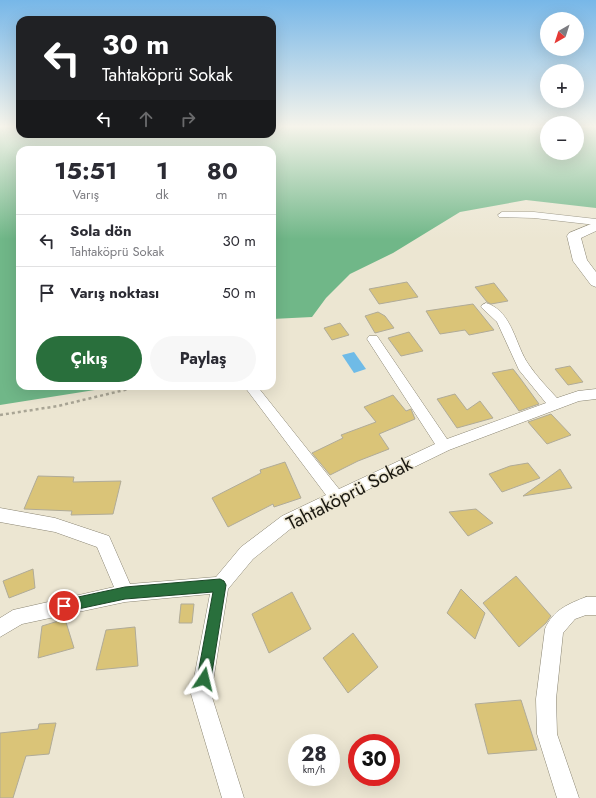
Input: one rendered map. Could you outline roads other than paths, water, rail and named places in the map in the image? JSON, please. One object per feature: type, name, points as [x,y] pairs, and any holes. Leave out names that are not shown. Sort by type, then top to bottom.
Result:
[{"type":"street","points":[[502,215],[534,215],[596,222]]},
{"type":"street","points":[[596,226],[574,236],[580,261],[596,282]]},
{"type":"street","points":[[486,307],[502,320],[523,367],[555,405]]},
{"type":"street","points":[[373,339],[444,446]]},
{"type":"street","points":[[253,390],[337,498]]},
{"type":"street","name":"Tahtaköprü Sokak","points":[[220,585],[247,553],[288,521],[444,446],[578,396],[596,394]]},
{"type":"street","points":[[0,516],[55,525],[103,541],[125,593]]},
{"type":"street","points":[[0,628],[19,616],[125,593],[220,585],[201,694],[233,798]]},
{"type":"street","points":[[568,798],[547,734],[546,699],[554,629],[569,614],[586,606],[596,606]]},
{"type":"water","points":[[354,352],[366,369],[354,373],[342,355]]}]
